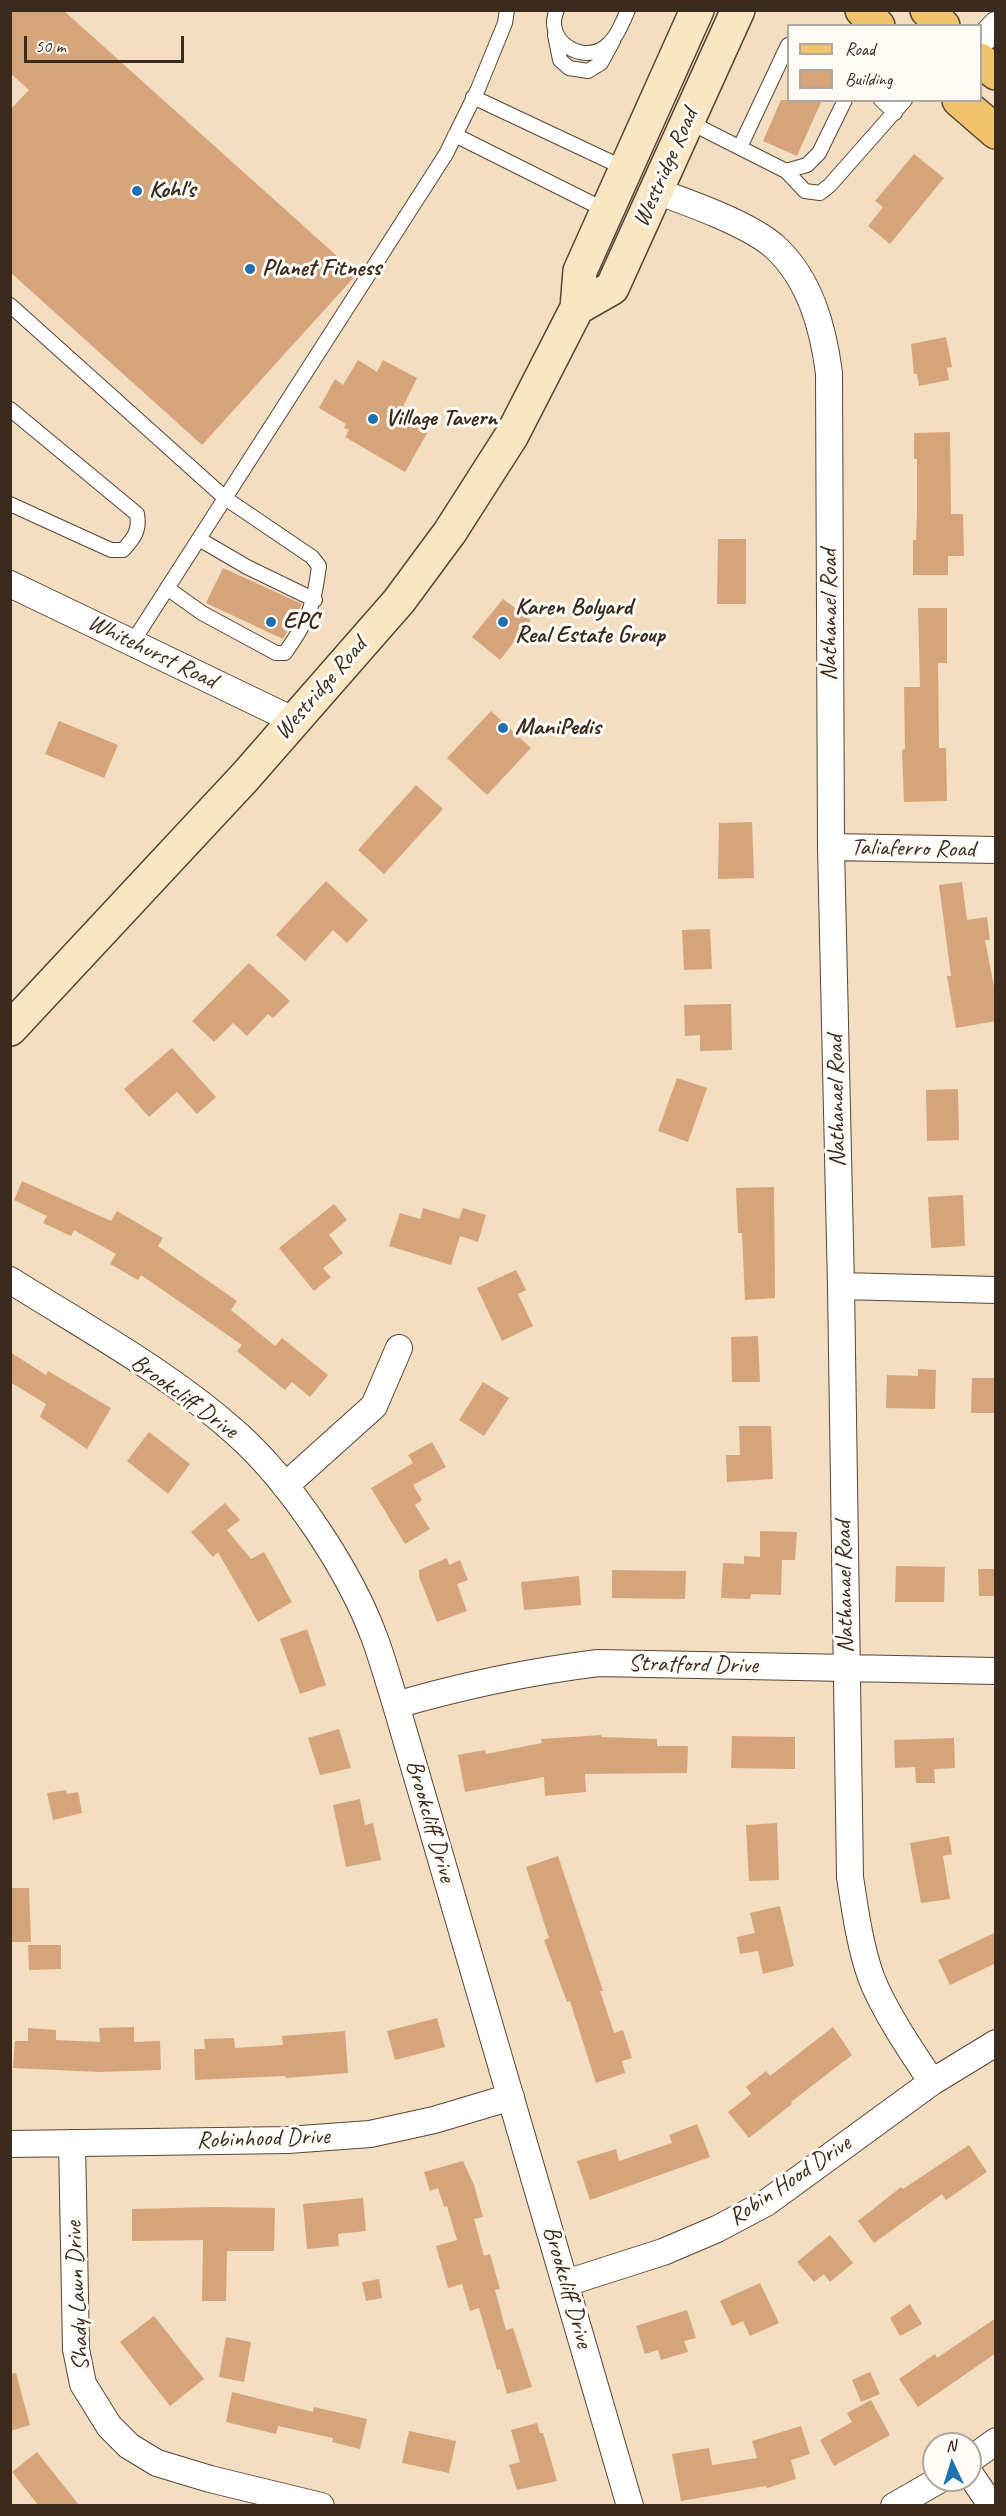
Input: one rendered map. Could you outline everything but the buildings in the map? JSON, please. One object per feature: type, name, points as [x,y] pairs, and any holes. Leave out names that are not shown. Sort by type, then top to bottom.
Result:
[{"type":"main road","name":"Westridge Road","points":[[10,1029],[245,777],[399,601],[450,532],[512,435],[577,308],[580,271],[697,10]]},
{"type":"main road","name":"Westridge Road","points":[[577,308],[612,288],[738,10]]},
{"type":"main road","points":[[862,10],[876,24]]},
{"type":"main road","points":[[927,10],[941,24]]},
{"type":"main road","points":[[982,61],[996,73]]},
{"type":"main road","points":[[961,102],[996,132]]},
{"type":"street","points":[[982,41],[996,25]]},
{"type":"street","name":"Nathanael Road","points":[[656,191],[695,204],[754,234],[776,248],[809,294],[823,334],[829,372],[831,847],[841,1286],[850,1877],[858,1926],[871,1978],[907,2045],[932,2082]]},
{"type":"street","name":"Whitehurst Road","points":[[10,584],[293,720]]},
{"type":"street","name":"Taliaferro Road","points":[[831,847],[996,850]]},
{"type":"street","name":"Brookcliff Drive","points":[[10,1280],[169,1381],[237,1434],[285,1486],[312,1521],[344,1573],[375,1638],[396,1705],[630,2505]]},
{"type":"street","points":[[841,1286],[996,1290]]},
{"type":"street","points":[[285,1486],[374,1406],[399,1348]]},
{"type":"street","name":"Stratford Drive","points":[[396,1705],[472,1683],[547,1669],[598,1663],[996,1671]]},
{"type":"street","name":"Robin Hood Drive","points":[[566,2283],[663,2252],[717,2229],[766,2203],[932,2082],[996,2043]]},
{"type":"street","name":"Robinhood Drive","points":[[10,2144],[288,2140],[370,2134],[434,2120],[511,2097]]},
{"type":"street","name":"Shady Lawn Drive","points":[[72,2144],[76,2349],[83,2384],[110,2426],[129,2446],[157,2463],[210,2480],[321,2505]]},
{"type":"street","points":[[982,2451],[996,2441]]},
{"type":"street","points":[[894,2505],[922,2489]]},
{"type":"street","points":[[982,2491],[992,2505]]},
{"type":"lane","points":[[132,643],[440,163],[455,135],[505,23],[507,10]]},
{"type":"lane","points":[[557,10],[554,17],[555,33],[563,45],[573,51],[588,52],[604,48],[615,35],[628,10]]},
{"type":"lane","points":[[740,147],[787,49]]},
{"type":"lane","points":[[472,97],[626,169]]},
{"type":"lane","points":[[786,171],[807,165],[819,153],[844,102]]},
{"type":"lane","points":[[882,102],[895,113]]},
{"type":"lane","points":[[687,121],[786,171],[805,191],[820,194],[903,102]]},
{"type":"lane","points":[[455,135],[607,211]]},
{"type":"lane","points":[[10,305],[225,498],[312,557],[319,566],[315,600],[303,628],[285,653],[276,653],[202,613],[167,588]]},
{"type":"lane","points":[[10,409],[137,514],[139,525],[135,537],[123,550],[111,550],[10,504]]},
{"type":"lane","points":[[199,539],[247,567],[315,600]]},
{"type":"place","name":"Kohl's","points":[[137,191]]},
{"type":"place","name":"Planet Fitness","points":[[250,269]]},
{"type":"place","name":"Village Tavern","points":[[373,419]]},
{"type":"place","name":"EPC","points":[[271,622]]},
{"type":"place","name":"Karen Bolyard Real Estate Group","points":[[503,622]]},
{"type":"place","name":"ManiPedis","points":[[503,728]]}]
